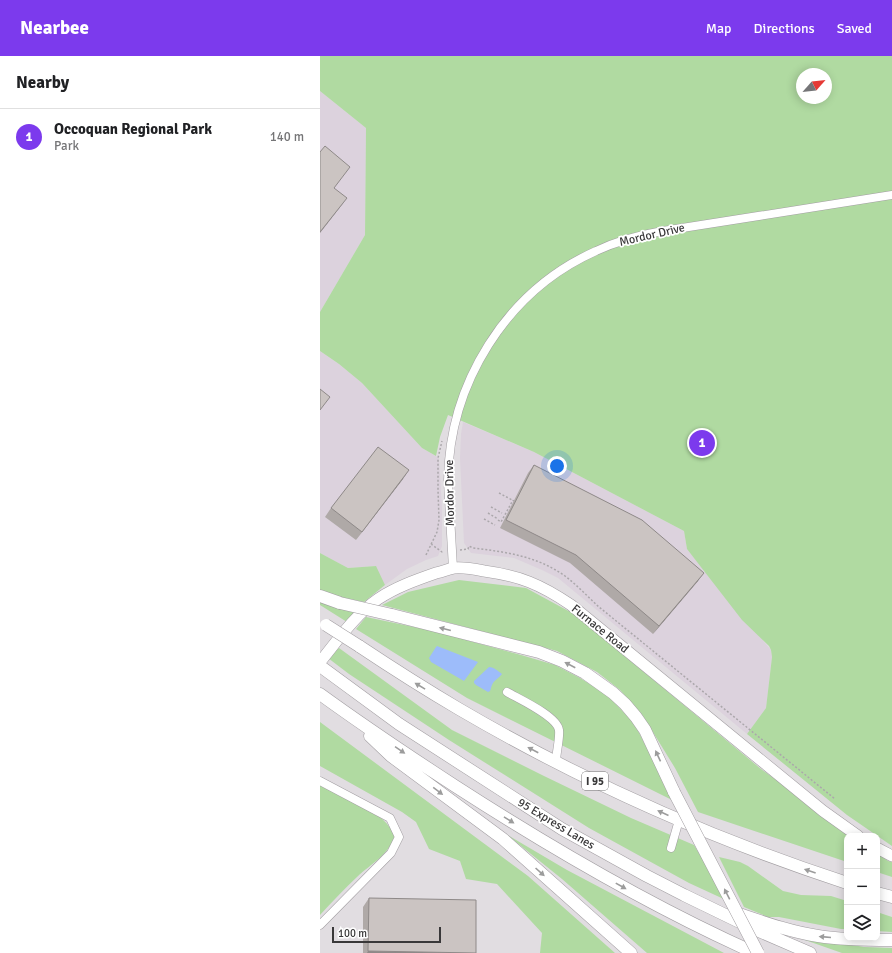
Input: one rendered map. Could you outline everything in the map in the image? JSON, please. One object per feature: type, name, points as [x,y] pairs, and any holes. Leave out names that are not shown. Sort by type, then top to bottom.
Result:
[{"type":"highway","points":[[320,596],[340,603],[539,652],[562,661],[585,673],[613,693],[625,704],[645,730],[674,792],[756,953]]},
{"type":"highway","name":"I 95","points":[[323,623],[403,676],[459,709],[556,762],[679,820],[781,860],[844,882]]},
{"type":"highway","name":"95 Express Lanes","points":[[320,666],[399,724],[562,829],[684,896],[810,953]]},
{"type":"highway","points":[[320,694],[479,802],[566,854],[649,902],[756,953]]},
{"type":"highway","points":[[345,712],[391,756],[503,839],[631,953]]},
{"type":"highway","points":[[880,894],[892,897]]},
{"type":"highway","points":[[684,896],[776,926],[818,936],[867,940],[892,940]]},
{"type":"main road","name":"Furnace Road","points":[[320,662],[366,609],[378,599],[403,585],[418,579],[453,568],[474,569],[503,574],[530,582],[555,594],[587,617],[823,811],[854,833]]},
{"type":"main road","points":[[880,850],[892,856]]},
{"type":"street","name":"Mordor Drive","points":[[453,568],[448,468],[457,414],[471,377],[494,336],[516,308],[539,287],[556,274],[595,251],[612,244],[643,235],[670,229],[892,195]]},
{"type":"street","points":[[507,692],[541,711],[556,723],[559,732],[556,762]]},
{"type":"street","points":[[320,781],[390,818],[399,837],[391,853],[320,925]]},
{"type":"street","points":[[671,848],[679,820]]},
{"type":"path","points":[[426,555],[437,532],[439,520],[438,458],[442,441]]},
{"type":"path","points":[[488,513],[501,522],[513,500],[499,493]]},
{"type":"path","points":[[491,507],[502,513]]},
{"type":"path","points":[[484,519],[495,525]]},
{"type":"path","points":[[431,544],[442,552]]},
{"type":"path","points":[[468,549],[469,546],[473,548],[518,555],[541,563],[564,575],[599,608],[631,632],[835,799]]},
{"type":"shaded area","points":[[320,91],[366,128],[365,235],[320,312]]},
{"type":"shaded area","points":[[320,351],[362,383],[422,448],[439,458],[442,508],[442,546],[438,556],[407,569],[385,585],[375,566],[348,568],[320,553]]},
{"type":"shaded area","points":[[463,422],[534,452],[684,531],[687,549],[771,650],[772,657],[766,708],[747,734],[558,578],[514,558],[471,553],[464,543],[460,458]]},
{"type":"green space","points":[[320,56],[892,56],[892,846],[880,838],[880,833],[873,833],[847,815],[747,734],[766,708],[772,657],[771,650],[769,646],[742,620],[687,549],[684,531],[534,452],[448,415],[440,437],[436,456],[422,448],[362,383],[320,351],[320,312],[365,235],[366,128],[320,91]]},
{"type":"green space","points":[[320,553],[348,568],[376,566],[385,585],[364,602],[320,591]]},
{"type":"green space","points":[[459,580],[526,588],[574,614],[761,769],[850,833],[844,833],[844,861],[698,812],[675,768],[643,716],[620,690],[597,672],[557,651],[382,605],[408,592]]},
{"type":"green space","points":[[320,602],[354,612],[347,622],[320,605]]},
{"type":"green space","points":[[366,617],[433,631],[521,655],[555,665],[580,678],[606,694],[634,723],[674,801],[467,698],[356,629]]},
{"type":"green space","points":[[339,648],[452,730],[631,818],[694,845],[728,901],[689,883],[589,828],[449,740],[349,674],[328,658]]},
{"type":"green space","points":[[320,722],[528,876],[615,953],[540,953],[542,933],[497,884],[466,879],[460,861],[429,849],[416,822],[402,812],[320,766]]},
{"type":"green space","points":[[320,784],[380,817],[389,826],[395,837],[383,855],[352,882],[320,915]]},
{"type":"green space","points":[[506,834],[567,870],[724,953],[647,953],[562,879]]},
{"type":"green space","points":[[880,855],[892,862],[892,877],[880,873]]},
{"type":"green space","points":[[719,857],[740,862],[748,866],[783,891],[801,895],[831,896],[844,900],[844,929],[779,917],[768,917],[744,907]]},
{"type":"green space","points":[[880,913],[892,917],[892,932],[880,931]]},
{"type":"green space","points":[[785,933],[864,947],[892,948],[892,953],[842,953]]},
{"type":"water","points":[[437,646],[478,662],[464,681],[431,662],[429,658]]},
{"type":"water","points":[[489,667],[494,668],[502,674],[494,682],[490,691],[488,692],[476,685],[474,681]]},
{"type":"building","points":[[325,146],[350,167],[334,188],[347,198],[320,232],[320,152]]},
{"type":"building","points":[[320,389],[330,397],[320,410]]},
{"type":"building","points":[[378,447],[409,470],[362,532],[331,508]]},
{"type":"building","points":[[534,465],[642,520],[704,573],[659,626],[576,555],[506,520]]},
{"type":"building","points":[[369,898],[476,900],[476,953],[368,951]]},
{"type":"place","name":"Occoquan Regional Park","points":[[702,443]]}]
